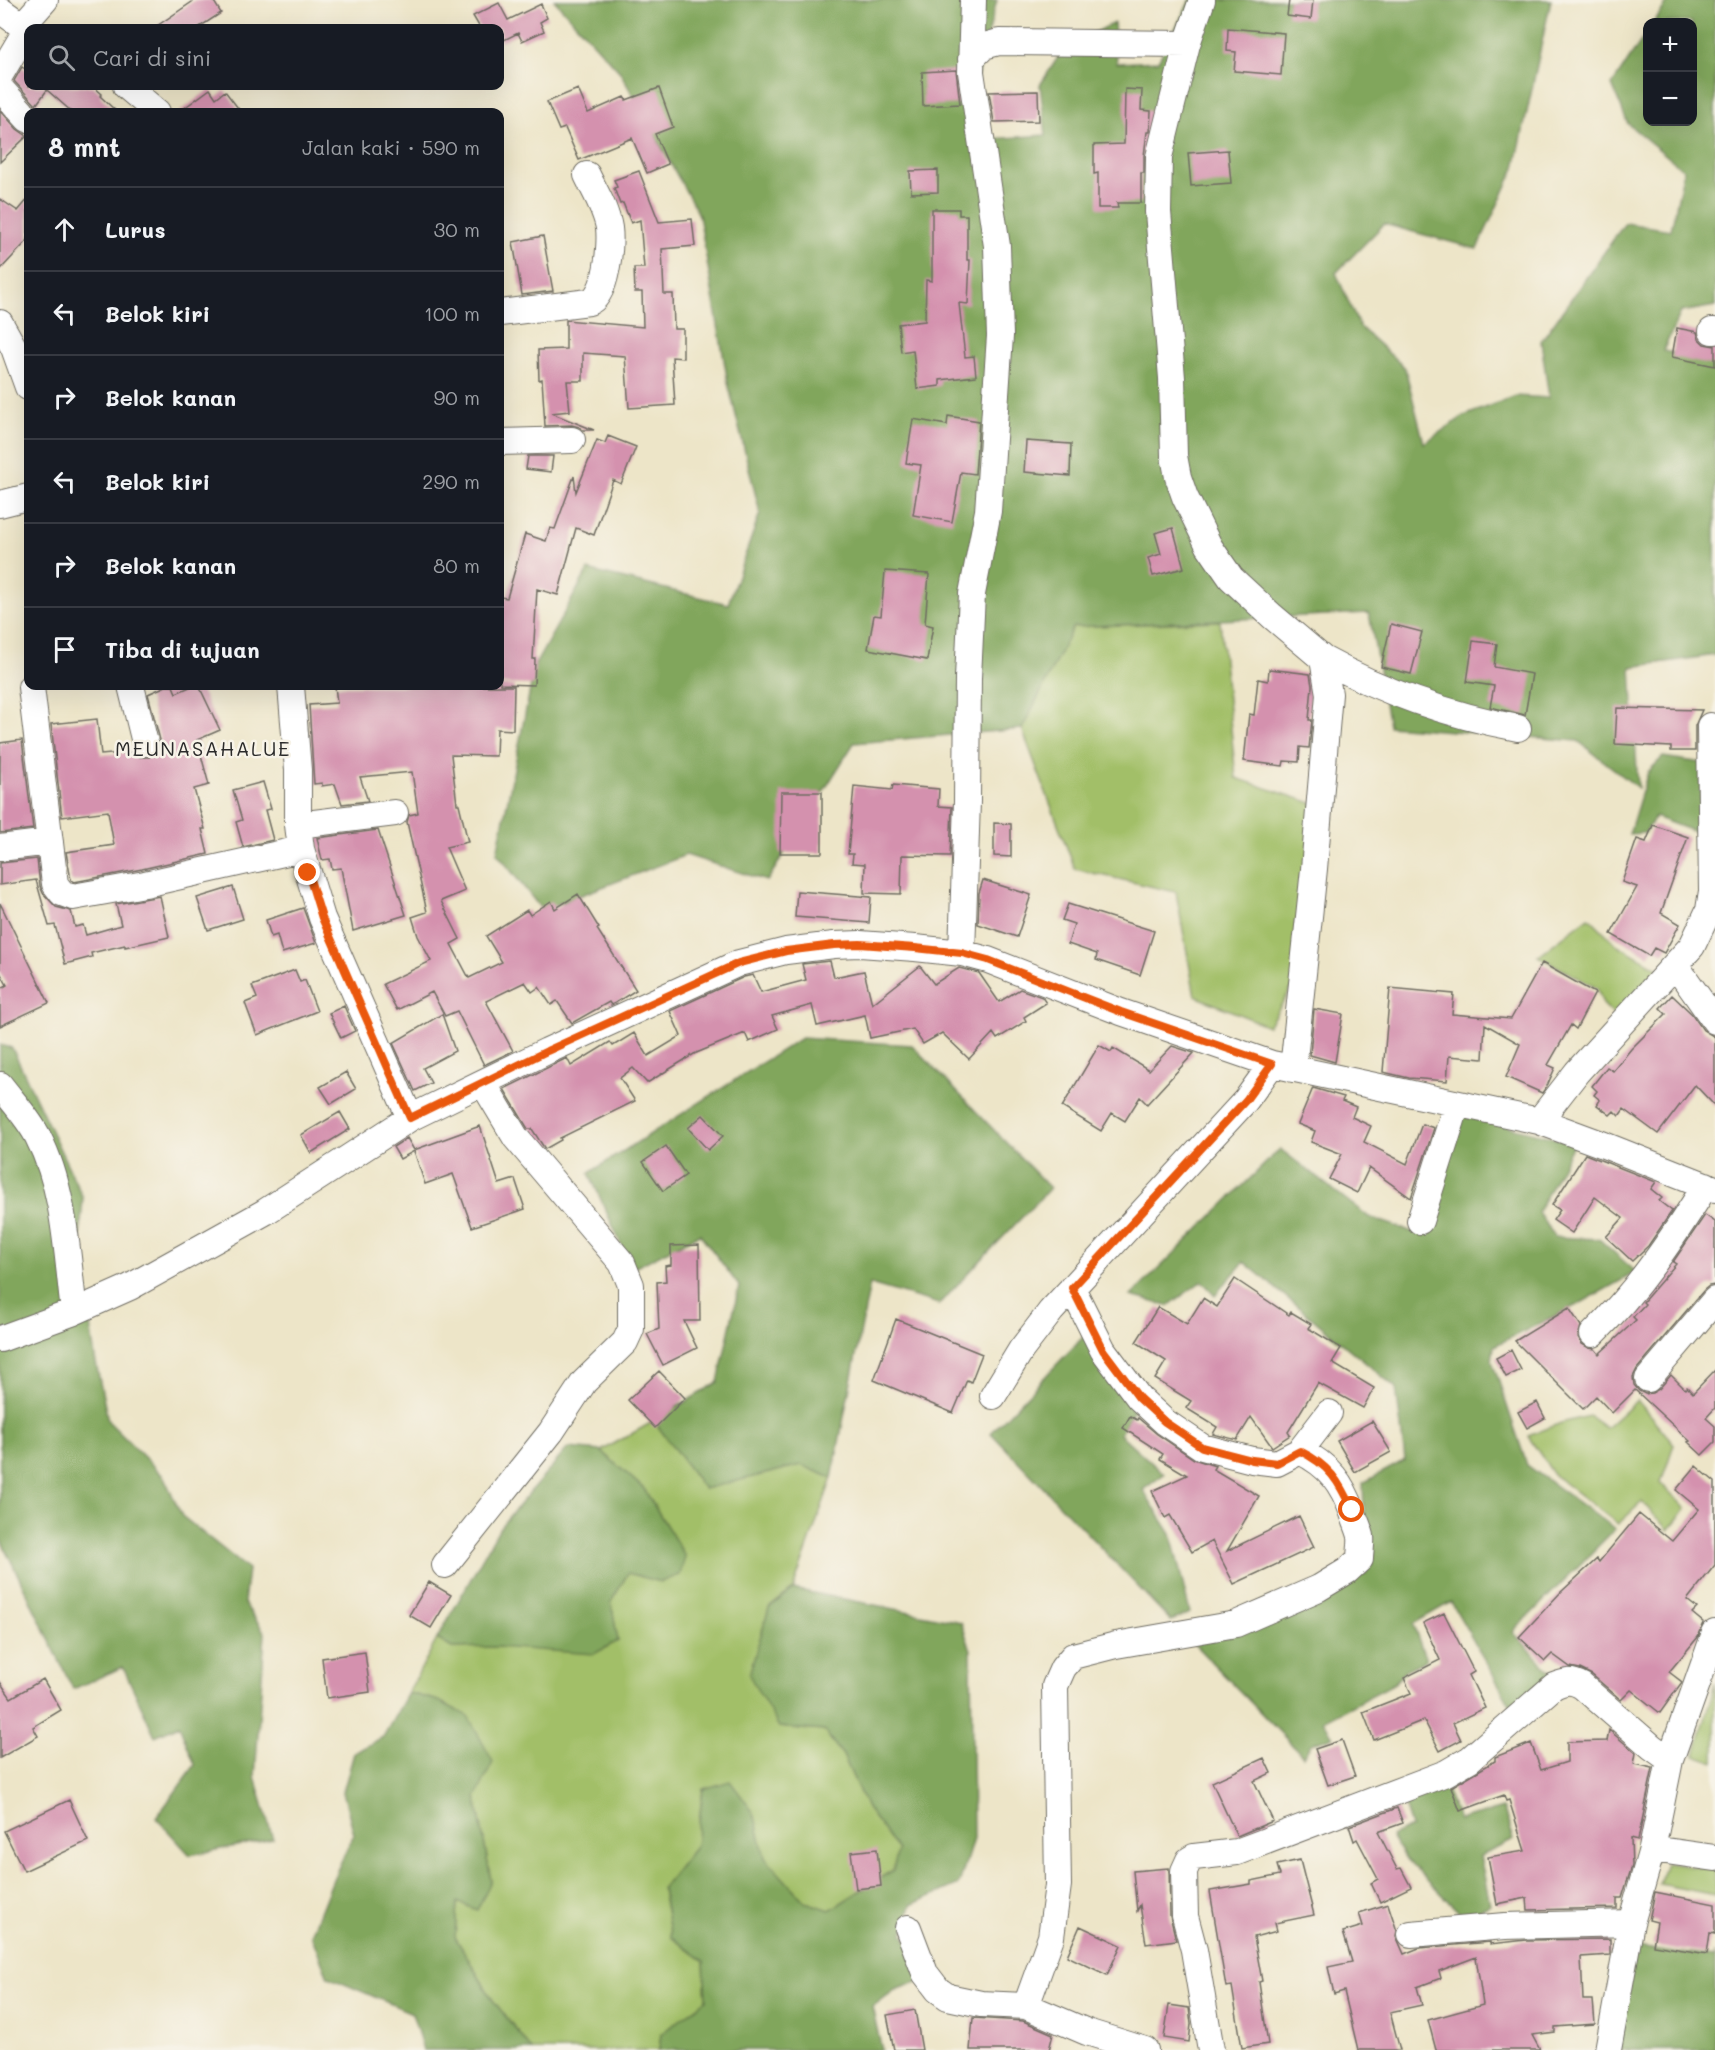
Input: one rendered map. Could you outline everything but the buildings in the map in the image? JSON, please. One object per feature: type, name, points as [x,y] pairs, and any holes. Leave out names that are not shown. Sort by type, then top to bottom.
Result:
[{"type":"street","points":[[29,24],[45,0]]},
{"type":"street","points":[[962,953],[972,594],[988,511],[1000,336],[997,246],[971,72],[974,0]]},
{"type":"street","points":[[1202,0],[1187,44],[1159,157],[1158,188],[1172,378],[1174,456],[1178,477],[1193,514],[1209,546],[1232,578],[1323,659],[1356,676],[1416,701],[1473,719],[1518,728]]},
{"type":"street","points":[[0,10],[24,27]]},
{"type":"street","points":[[0,75],[24,32]]},
{"type":"street","points":[[971,59],[984,46],[999,42],[1187,44]]},
{"type":"street","points":[[0,88],[24,115]]},
{"type":"street","points":[[131,90],[152,108]]},
{"type":"street","points":[[504,313],[589,302],[599,295],[606,269],[609,227],[587,175]]},
{"type":"street","points":[[0,323],[14,348],[24,376]]},
{"type":"street","points":[[504,442],[572,440]]},
{"type":"street","points":[[0,504],[24,498]]},
{"type":"street","points":[[993,1396],[1021,1350],[1051,1311],[1246,1100],[1282,1066],[1314,869],[1329,694],[1323,659]]},
{"type":"street","points":[[31,690],[55,884],[62,893],[73,897],[145,884],[299,837],[395,813]]},
{"type":"street","points":[[132,690],[145,743]]},
{"type":"street","points":[[291,690],[298,770],[299,837],[322,918],[410,1118]]},
{"type":"street","points":[[1539,1121],[1577,1072],[1676,966],[1696,939],[1709,910],[1712,891],[1710,726]]},
{"type":"street","points":[[0,848],[50,842]]},
{"type":"street","points":[[0,1339],[74,1312],[130,1287],[265,1212],[410,1118],[547,1051],[739,963],[786,951],[860,944],[962,953],[988,960],[1121,1012],[1282,1066],[1539,1121],[1710,1187],[1671,1241],[1611,1316],[1593,1334]]},
{"type":"street","points":[[1676,966],[1715,1021]]},
{"type":"street","points":[[445,1565],[551,1432],[584,1382],[625,1342],[631,1329],[631,1285],[622,1263],[516,1138],[483,1083]]},
{"type":"street","points":[[0,1085],[37,1136],[50,1164],[60,1201],[74,1312]]},
{"type":"street","points":[[1420,1221],[1457,1104]]},
{"type":"street","points":[[1072,1288],[1103,1350],[1139,1398],[1165,1422],[1202,1447],[1252,1460],[1277,1463],[1300,1451],[1329,1413]]},
{"type":"street","points":[[1648,1379],[1715,1300]]},
{"type":"street","points":[[1026,2006],[1051,1937],[1058,1885],[1055,1686],[1063,1668],[1073,1656],[1116,1645],[1236,1624],[1319,1588],[1347,1571],[1360,1559],[1361,1536],[1342,1488],[1331,1472],[1317,1459],[1300,1451]]},
{"type":"street","points":[[1608,2050],[1631,1923],[1652,1850],[1670,1760],[1710,1665],[1715,1633]]},
{"type":"street","points":[[1211,2050],[1194,1950],[1185,1916],[1184,1871],[1189,1860],[1194,1857],[1237,1852],[1446,1773],[1470,1759],[1554,1686],[1564,1681],[1573,1681],[1582,1686],[1670,1760]]},
{"type":"street","points":[[1652,1850],[1715,1858]]},
{"type":"street","points":[[1412,1934],[1505,1926],[1631,1923]]},
{"type":"street","points":[[908,1928],[925,1973],[938,1990],[948,1997],[981,2004],[1026,2006],[1088,2041],[1145,2050]]},
{"type":"green space","points":[[554,0],[997,0],[975,84],[990,139],[1046,135],[1040,85],[1064,48],[1114,23],[1117,63],[1158,61],[1190,0],[1551,0],[1515,168],[1477,249],[1384,224],[1336,273],[1359,326],[1405,368],[1424,443],[1464,416],[1516,396],[1549,398],[1541,341],[1625,223],[1671,230],[1684,170],[1628,124],[1612,85],[1643,38],[1643,126],[1697,126],[1697,18],[1657,18],[1669,0],[1715,0],[1715,306],[1681,312],[1663,351],[1715,360],[1715,655],[1631,667],[1638,788],[1578,741],[1389,726],[1369,613],[1073,627],[1022,729],[854,743],[767,881],[686,855],[542,910],[497,853],[535,665],[588,570],[728,604],[760,513],[728,383],[699,215],[620,72]]},
{"type":"green space","points":[[1220,621],[1236,778],[1315,804],[1304,969],[1268,1026],[1195,996],[1176,892],[1075,869],[1022,729],[1073,627]]},
{"type":"green space","points":[[1663,757],[1702,763],[1700,834],[1655,817],[1645,833],[1629,834],[1648,772]]},
{"type":"green space","points":[[1589,917],[1616,944],[1663,971],[1618,1019],[1603,1004],[1597,988],[1538,956]]},
{"type":"green space","points":[[801,1038],[912,1045],[1050,1188],[939,1304],[870,1284],[832,1478],[801,1465],[704,1489],[654,1421],[718,1382],[739,1286],[700,1234],[632,1269],[589,1173]]},
{"type":"green space","points":[[0,1045],[12,1048],[83,1198],[79,1249],[95,1358],[108,1421],[164,1477],[182,1516],[248,1569],[244,1603],[265,1633],[255,1777],[273,1839],[190,1855],[156,1818],[195,1765],[179,1725],[155,1736],[123,1667],[73,1689],[0,1538]]},
{"type":"green space","points":[[1463,1115],[1574,1143],[1538,1212],[1555,1237],[1599,1239],[1636,1272],[1579,1304],[1494,1346],[1492,1361],[1527,1465],[1615,1529],[1513,1632],[1553,1675],[1511,1706],[1451,1602],[1413,1624],[1426,1660],[1405,1670],[1395,1683],[1323,1721],[1333,1736],[1311,1744],[1303,1756],[1191,1641],[1302,1607],[1366,1573],[1363,1483],[1405,1460],[1396,1388],[1244,1262],[1215,1295],[1202,1281],[1168,1306],[1131,1296],[1280,1149],[1369,1217],[1425,1236]]},
{"type":"green space","points":[[1087,1333],[1134,1409],[1120,1434],[1164,1474],[1143,1490],[1171,1534],[1190,1613],[1171,1621],[991,1433]]},
{"type":"green space","points":[[1637,1400],[1674,1444],[1661,1483],[1686,1509],[1668,1530],[1642,1502],[1618,1524],[1554,1475],[1528,1436],[1561,1423],[1589,1416],[1606,1428]]},
{"type":"green space","points":[[654,1421],[704,1489],[801,1465],[832,1478],[793,1589],[769,1608],[779,1727],[824,1731],[843,1755],[867,1808],[898,1850],[893,1870],[830,1910],[805,1902],[764,1858],[754,1813],[703,1789],[696,1846],[662,1889],[671,1937],[704,1961],[706,2000],[661,2034],[659,2050],[532,2050],[492,1999],[455,1937],[457,1902],[491,1881],[476,1797],[439,1701],[408,1693],[437,1639],[452,1648],[618,1641],[611,1602],[628,1573],[661,1582],[685,1556],[644,1489],[601,1451]]},
{"type":"green space","points":[[568,1448],[601,1451],[644,1489],[685,1556],[680,1575],[661,1582],[628,1573],[611,1602],[618,1641],[594,1654],[497,1647],[452,1648],[437,1639],[500,1527]]},
{"type":"green space","points":[[793,1589],[961,1622],[971,1650],[973,1839],[959,1884],[911,1905],[903,1933],[925,1979],[895,1990],[872,2007],[882,2050],[659,2050],[661,2034],[706,2000],[704,1961],[671,1937],[662,1889],[696,1846],[703,1789],[730,1781],[754,1813],[765,1858],[805,1902],[830,1910],[893,1870],[898,1850],[867,1808],[843,1755],[824,1731],[779,1727],[749,1675],[769,1608]]},
{"type":"green space","points":[[1715,1683],[1715,1762],[1695,1755]]},
{"type":"green space","points":[[408,1693],[439,1701],[468,1716],[493,1762],[476,1797],[491,1881],[477,1910],[457,1902],[455,1937],[492,1999],[532,2050],[423,2050],[412,2013],[328,1977],[311,1935],[354,1834],[343,1792],[354,1753],[383,1737]]},
{"type":"green space","points":[[1443,1783],[1459,1820],[1503,1808],[1514,1840],[1480,1856],[1490,1904],[1464,1917],[1404,1857],[1391,1836],[1411,1827],[1402,1799]]},
{"type":"green space","points":[[1666,1862],[1715,1869],[1715,1895],[1659,1884]]},
{"type":"green space","points":[[1636,1947],[1714,1957],[1715,1952],[1715,2050],[1617,2050]]},
{"type":"district","name":"MEUNASAHALUE","points":[[203,749]]},
{"type":"route","points":[[308,873],[322,918],[410,1118],[547,1051],[739,963],[786,951],[834,945],[860,944],[915,948],[962,953],[988,960],[1181,1034],[1272,1064],[1246,1100],[1072,1288],[1103,1350],[1139,1398],[1165,1422],[1202,1447],[1252,1460],[1277,1463],[1300,1451],[1317,1459],[1331,1472],[1342,1488],[1352,1510]]}]
